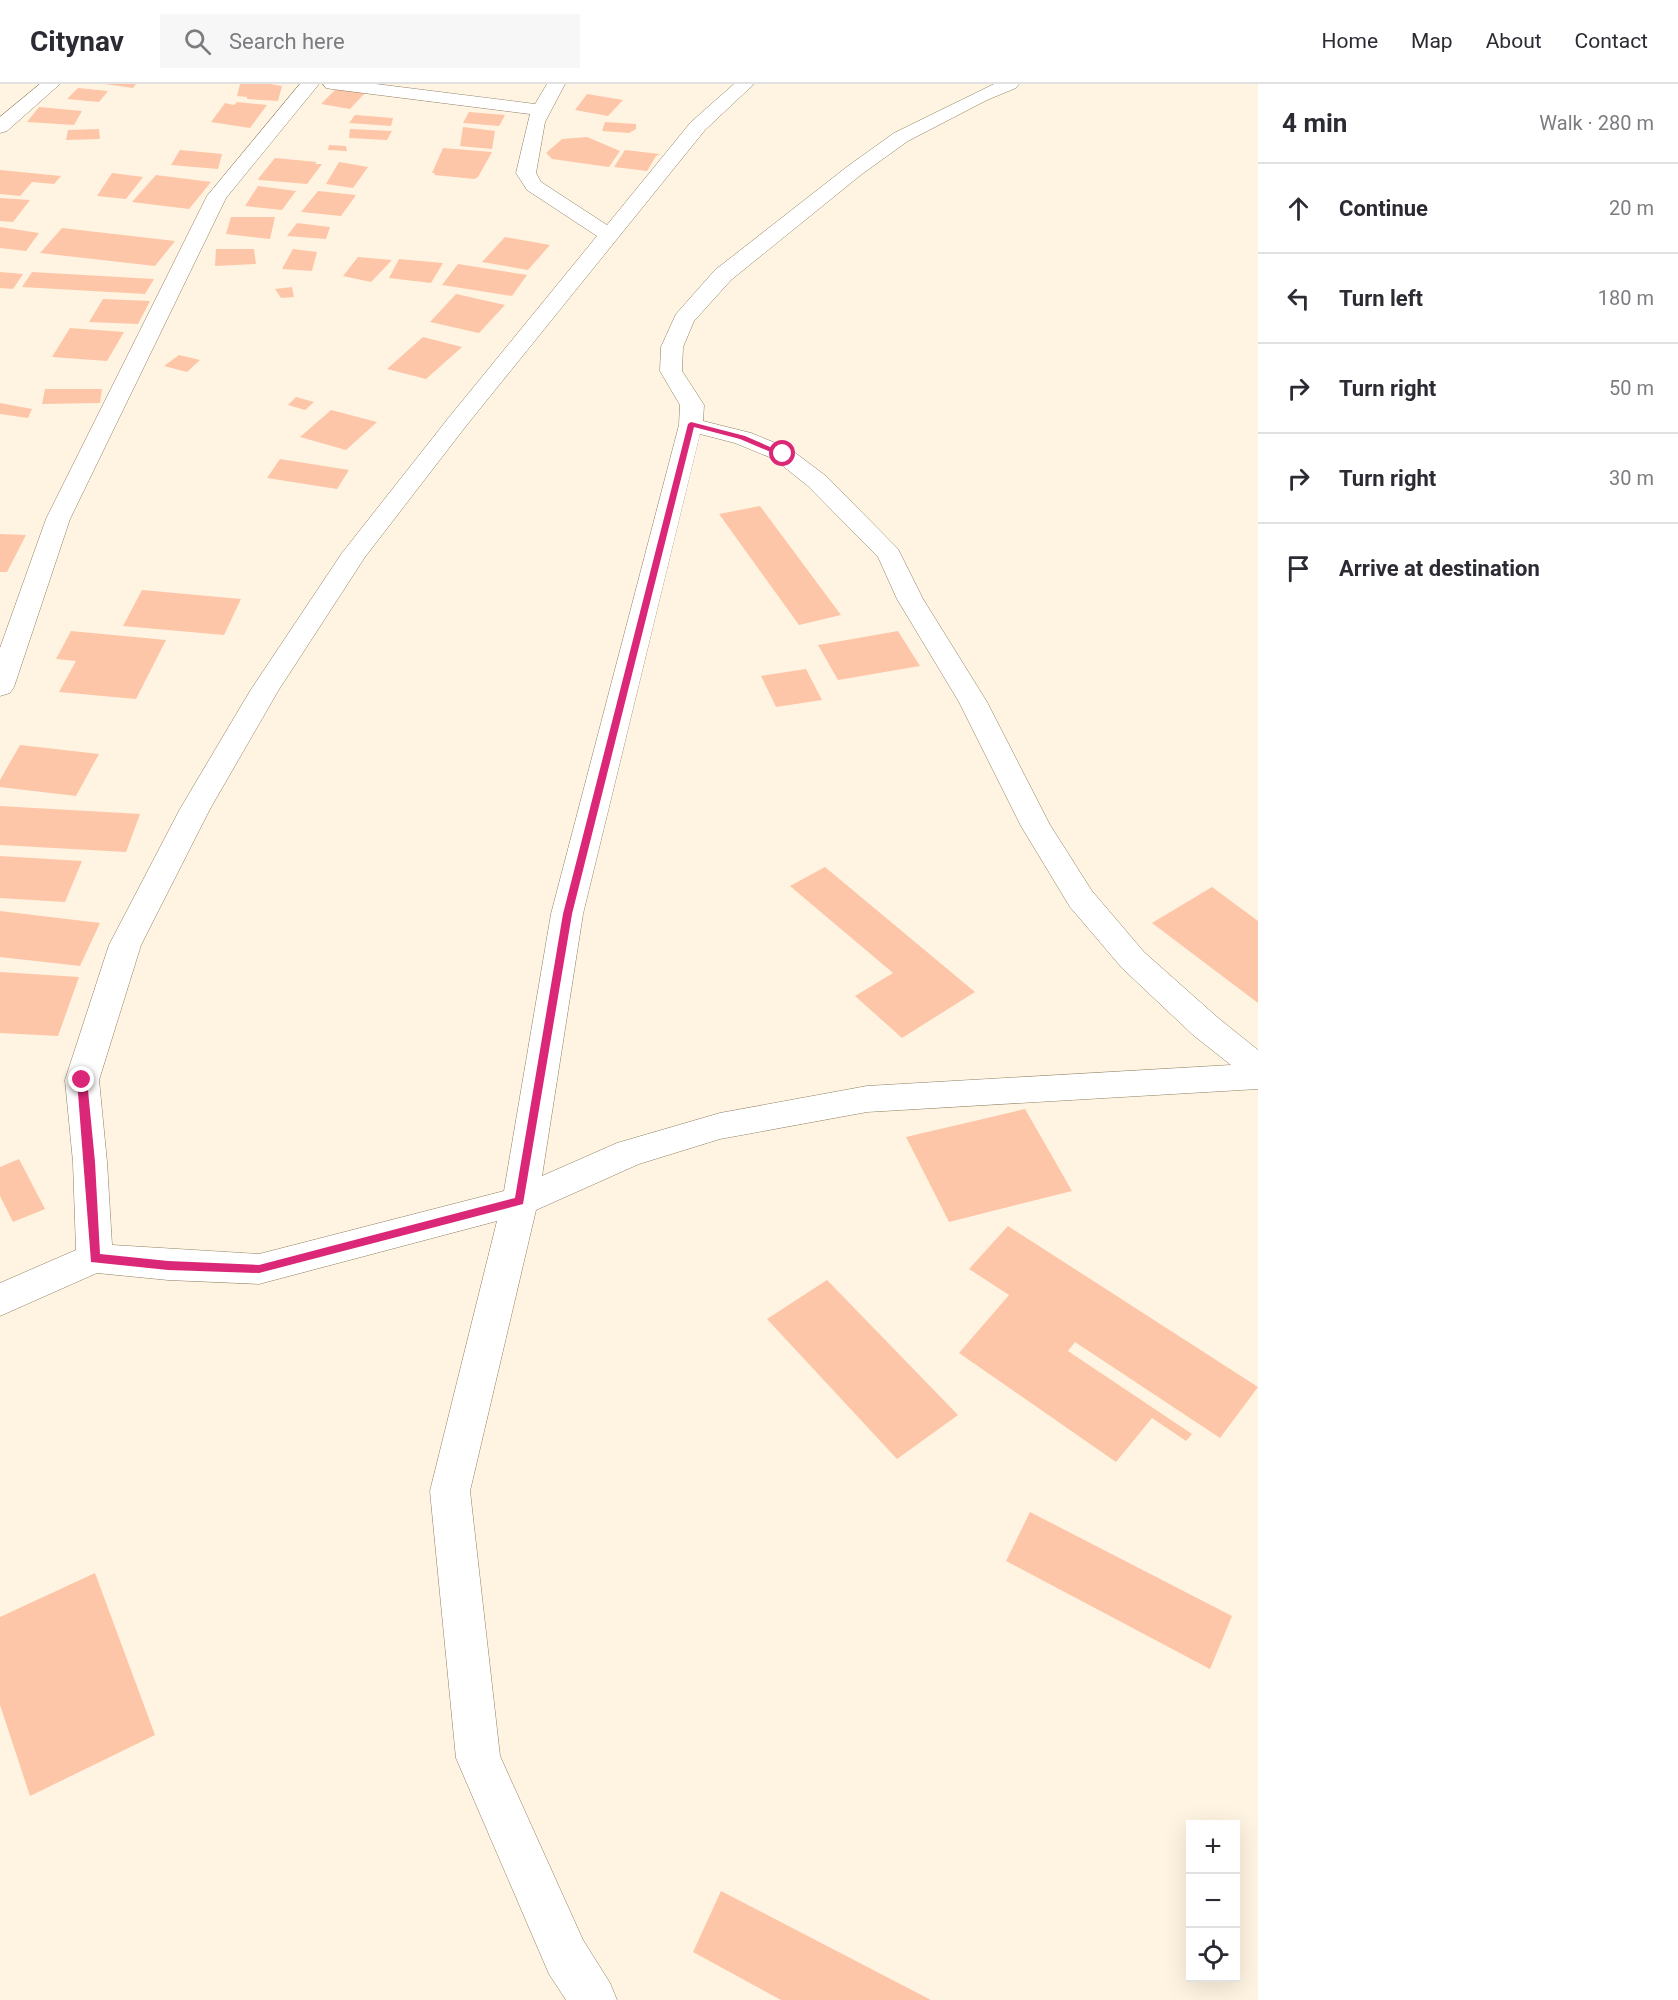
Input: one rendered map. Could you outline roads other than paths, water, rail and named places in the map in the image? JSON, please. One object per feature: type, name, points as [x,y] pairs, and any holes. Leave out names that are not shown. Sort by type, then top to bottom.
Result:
[{"type":"street","points":[[0,127],[51,84]]},
{"type":"street","points":[[0,687],[58,519],[217,196],[310,84]]},
{"type":"street","points":[[332,84],[541,110]]},
{"type":"street","points":[[556,84],[536,122],[526,173],[534,186],[609,235]]},
{"type":"street","points":[[95,1258],[90,1162],[82,1080],[124,945],[195,809],[258,700],[355,553],[458,421],[698,126],[746,84]]},
{"type":"street","points":[[593,2000],[567,1957],[478,1758],[450,1491],[520,1201],[567,914],[691,424],[692,405],[671,371],[672,347],[684,319],[723,275],[855,170],[901,137],[970,101],[1010,84]]},
{"type":"street","points":[[691,424],[743,438],[783,454],[817,481],[889,554],[910,599],[973,702],[1036,826],[1081,899],[1133,960],[1205,1026],[1258,1068]]},
{"type":"street","points":[[0,1299],[95,1258],[168,1265],[259,1269],[520,1201],[629,1153],[720,1126],[867,1099],[1258,1076]]}]
